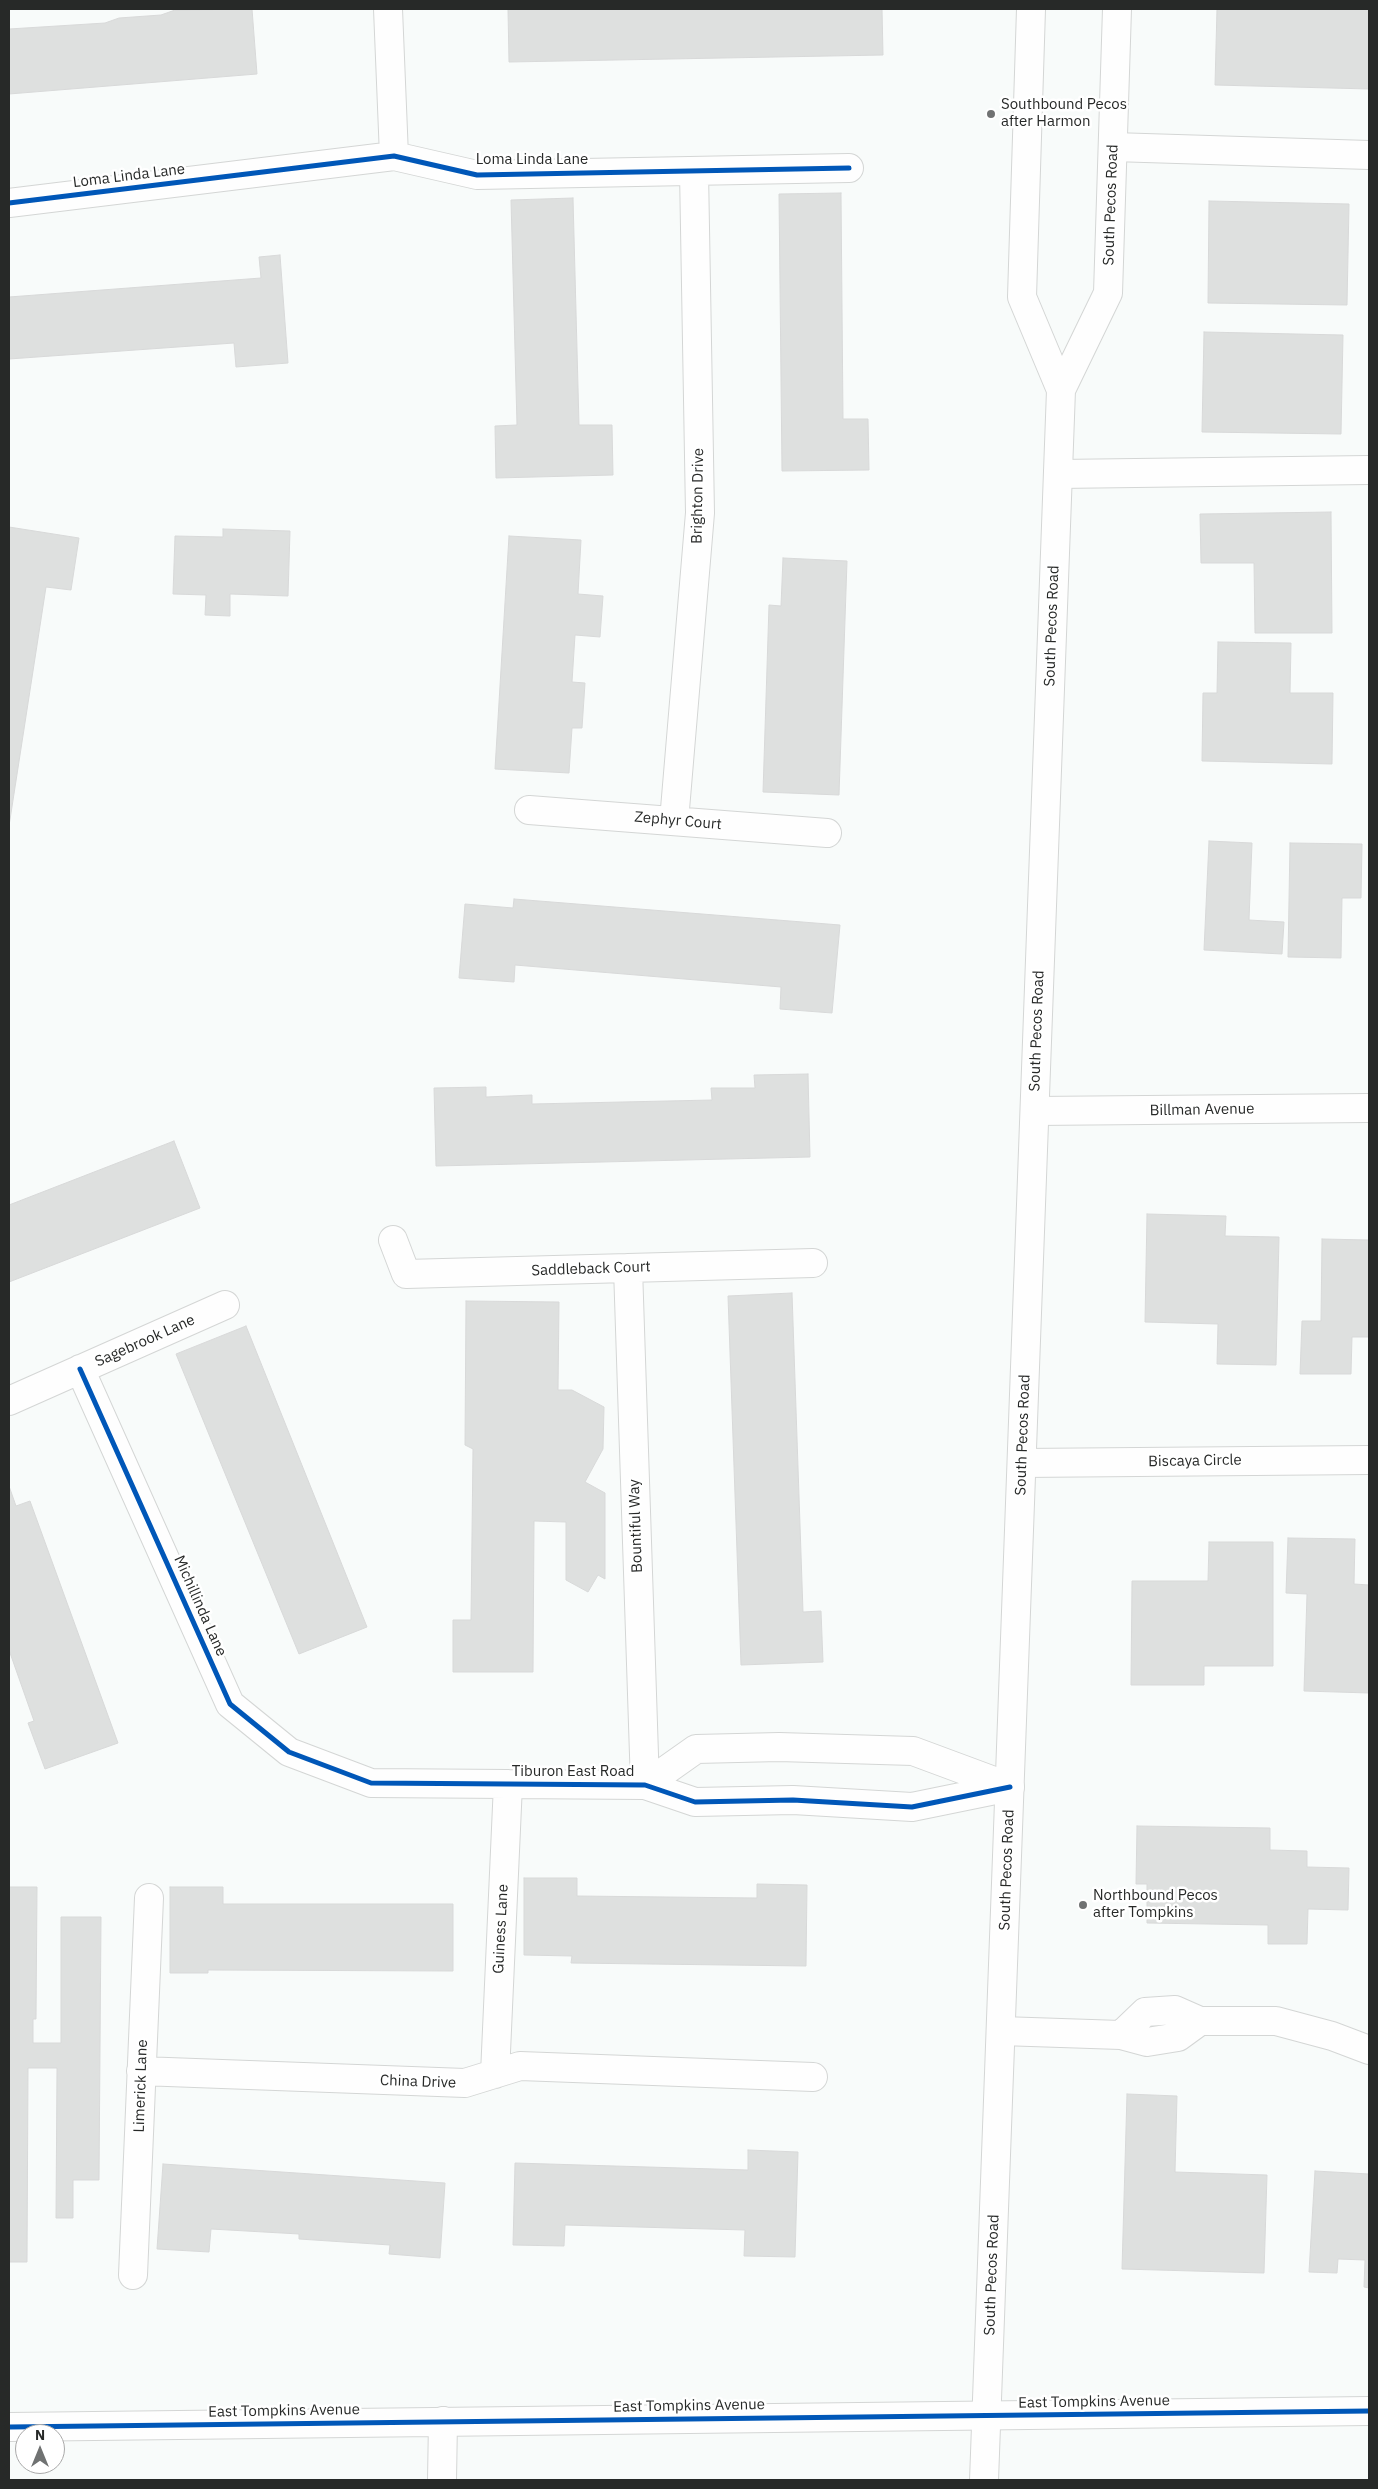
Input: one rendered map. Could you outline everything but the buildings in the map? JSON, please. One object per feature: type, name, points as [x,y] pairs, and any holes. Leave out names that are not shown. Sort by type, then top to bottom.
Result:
[{"type":"street","points":[[388,9],[394,156]]},
{"type":"street","name":"South Pecos Road","points":[[1030,9],[1022,297],[1061,390]]},
{"type":"street","name":"South Pecos Road","points":[[984,2480],[1061,390],[1108,293],[1117,9]]},
{"type":"street","points":[[1113,147],[1369,155]]},
{"type":"street","name":"Loma Linda Lane","points":[[9,202],[394,156],[477,175],[849,168]]},
{"type":"street","name":"Brighton Drive","points":[[674,821],[700,513],[694,171]]},
{"type":"street","points":[[1058,474],[1369,470]]},
{"type":"street","name":"Zephyr Court","points":[[529,810],[827,833]]},
{"type":"street","name":"Billman Avenue","points":[[1034,1111],[1369,1108]]},
{"type":"street","name":"Saddleback Court","points":[[392,1240],[406,1274],[813,1263]]},
{"type":"street","name":"Bountiful Way","points":[[628,1268],[645,1785]]},
{"type":"street","name":"Sagebrook Lane","points":[[9,1401],[226,1305]]},
{"type":"street","name":"Michillinda Lane","points":[[80,1369],[230,1704],[289,1752],[371,1783]]},
{"type":"street","name":"Biscaya Circle","points":[[1022,1463],[1369,1460]]},
{"type":"street","name":"Tiburon East Road","points":[[645,1785],[696,1749],[779,1747],[913,1751],[1010,1787]]},
{"type":"street","name":"Tiburon East Road","points":[[371,1783],[645,1785],[695,1802],[793,1800],[912,1807],[1010,1787]]},
{"type":"street","name":"Guiness Lane","points":[[495,2074],[508,1784]]},
{"type":"street","name":"Limerick Lane","points":[[133,2275],[149,1898]]},
{"type":"street","points":[[1001,2031],[1120,2034],[1147,2042],[1178,2037],[1200,2022],[1276,2021],[1332,2036],[1369,2050]]},
{"type":"street","name":"China Drive","points":[[141,2071],[465,2083],[520,2066],[813,2076]]},
{"type":"street","name":"East Tompkins Avenue","points":[[9,2427],[1369,2411]]},
{"type":"street","points":[[442,2480],[443,2422]]},
{"type":"cycle path","points":[[9,203],[394,156],[477,175],[849,168]]},
{"type":"cycle path","points":[[80,1369],[230,1704],[289,1752],[371,1783],[645,1785],[695,1802],[793,1800],[912,1807],[1010,1787]]},
{"type":"cycle path","points":[[9,2427],[1369,2411]]},
{"type":"place","name":"Southbound Pecos after Harmon","points":[[991,114]]},
{"type":"place","name":"Northbound Pecos after Tompkins","points":[[1083,1905]]}]
